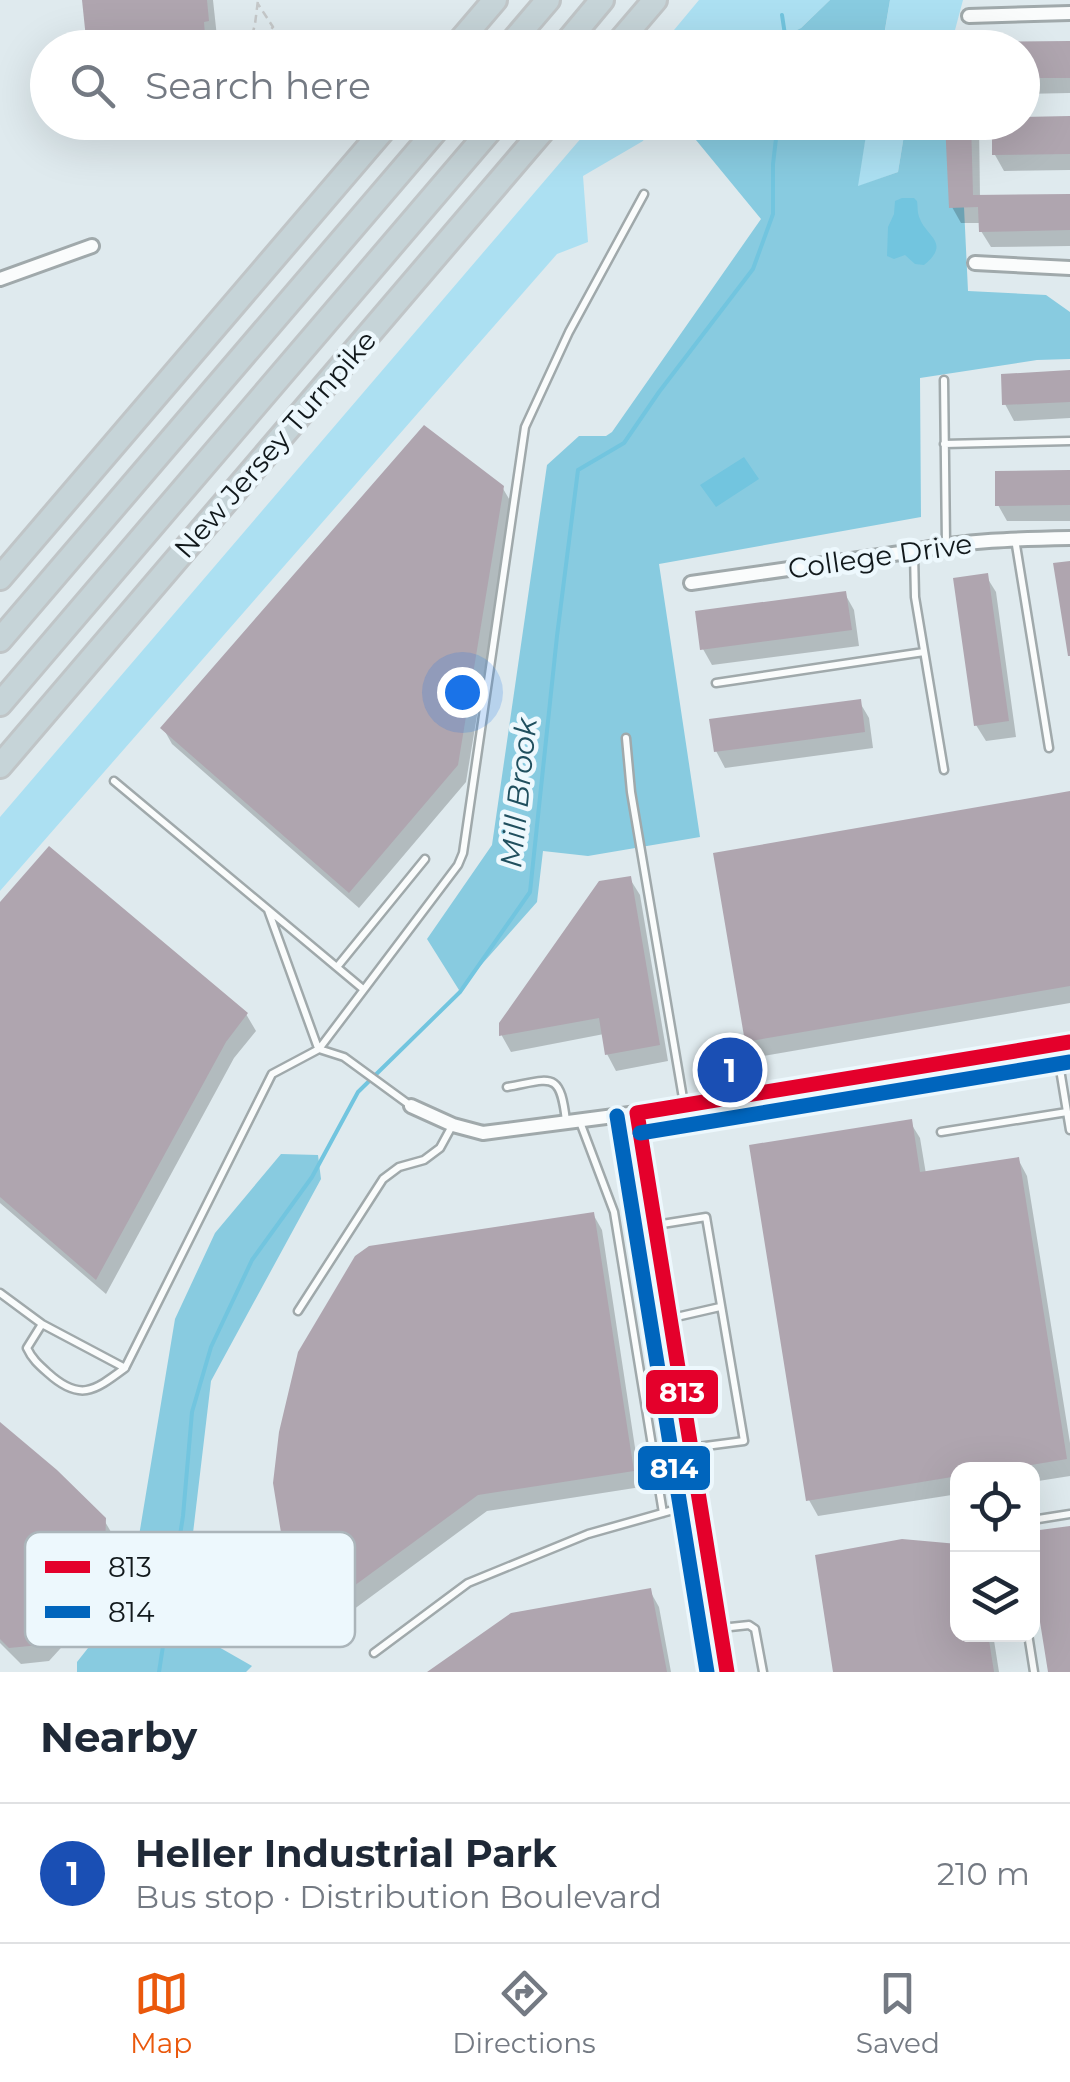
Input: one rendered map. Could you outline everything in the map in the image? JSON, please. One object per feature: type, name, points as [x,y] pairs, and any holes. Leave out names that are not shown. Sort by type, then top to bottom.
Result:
[{"type":"highway","points":[[469,30],[495,0]]},
{"type":"highway","points":[[522,30],[548,0]]},
{"type":"highway","points":[[577,30],[602,0]]},
{"type":"highway","points":[[629,30],[655,0]]},
{"type":"highway","points":[[0,578],[375,140]]},
{"type":"highway","points":[[0,640],[428,140]]},
{"type":"highway","name":"New Jersey Turnpike","points":[[0,704],[483,140]]},
{"type":"highway","name":"New Jersey Turnpike","points":[[0,766],[535,140]]},
{"type":"street","points":[[969,16],[1070,13]]},
{"type":"street","points":[[0,279],[92,246]]},
{"type":"street","points":[[974,263],[1070,268]]},
{"type":"street","name":"College Drive","points":[[690,584],[946,544],[1070,538]]},
{"type":"street","points":[[411,1106],[483,1134],[637,1113],[1063,1043]]},
{"type":"street","points":[[637,1113],[727,1672]]},
{"type":"lane","points":[[42,1324],[27,1348],[32,1358],[63,1386],[78,1392],[96,1389],[125,1368],[272,1074],[319,1050],[458,865],[463,853],[525,427],[568,332],[644,194]]},
{"type":"lane","points":[[944,380],[946,544]]},
{"type":"lane","points":[[944,444],[1070,441]]},
{"type":"lane","points":[[1014,538],[1048,748]]},
{"type":"lane","points":[[914,551],[915,597],[944,770]]},
{"type":"lane","points":[[716,683],[924,652]]},
{"type":"lane","points":[[626,738],[630,792],[684,1105]]},
{"type":"lane","points":[[114,781],[364,989]]},
{"type":"lane","points":[[336,967],[425,858]]},
{"type":"lane","points":[[268,910],[319,1050]]},
{"type":"lane","points":[[1063,1043],[1070,1130]]},
{"type":"lane","points":[[319,1050],[344,1058],[411,1106]]},
{"type":"lane","points":[[507,1087],[546,1080],[562,1090],[614,1212],[662,1513]]},
{"type":"lane","points":[[941,1132],[1067,1112]]},
{"type":"lane","points":[[298,1311],[383,1179],[398,1167],[424,1160],[440,1148],[452,1125]]},
{"type":"lane","points":[[655,1225],[706,1217],[744,1441],[690,1448]]},
{"type":"lane","points":[[0,1293],[42,1324],[125,1368]]},
{"type":"lane","points":[[670,1318],[720,1307]]},
{"type":"lane","points":[[374,1653],[468,1582],[588,1534],[699,1503]]},
{"type":"lane","points":[[1040,1519],[1070,1514]]},
{"type":"lane","points":[[720,1628],[749,1625],[755,1630],[763,1672]]},
{"type":"lane","points":[[1029,1642],[1034,1672]]},
{"type":"path","points":[[258,2],[273,27],[270,30]]},
{"type":"path","points":[[254,30],[258,2]]},
{"type":"shaded area","points":[[699,0],[830,0],[797,30],[674,30]]},
{"type":"shaded area","points":[[830,0],[890,0],[885,30],[797,30]]},
{"type":"shaded area","points":[[890,0],[963,0],[955,30],[885,30]]},
{"type":"shaded area","points":[[579,140],[643,140],[583,176],[588,242],[557,254],[0,891],[0,817]]},
{"type":"shaded area","points":[[696,140],[865,140],[858,186],[898,172],[903,140],[961,140],[968,291],[1046,295],[1070,312],[1070,359],[1037,360],[920,378],[921,517],[659,564],[700,837],[588,856],[543,851],[537,902],[459,990],[427,939],[492,845],[547,465],[579,436],[606,436],[612,432],[761,219]]},
{"type":"shaded area","points":[[865,140],[903,140],[898,172],[857,187]]},
{"type":"shaded area","points":[[895,201],[917,201],[920,219],[935,240],[936,251],[924,265],[915,264],[905,255],[894,259],[887,256],[888,227]]},
{"type":"shaded area","points":[[744,457],[759,479],[716,507],[700,485]]},
{"type":"shaded area","points":[[281,1154],[318,1155],[321,1179],[211,1381],[193,1532],[140,1532],[175,1319],[215,1233]]},
{"type":"shaded area","points":[[89,1647],[219,1647],[252,1666],[246,1672],[77,1672],[77,1662]]},
{"type":"building","points":[[82,0],[207,0],[209,21],[204,22],[205,30],[85,30]]},
{"type":"building","points":[[1040,41],[1070,41],[1070,78],[1040,78]]},
{"type":"building","points":[[1070,116],[1070,154],[992,155],[992,140],[1040,140],[1040,117]]},
{"type":"building","points":[[946,140],[971,140],[973,195],[1070,194],[1070,230],[979,232],[978,207],[949,208]]},
{"type":"building","points":[[1070,370],[1070,402],[1002,405],[1001,374]]},
{"type":"building","points":[[424,425],[504,486],[458,765],[349,893],[160,728]]},
{"type":"building","points":[[1070,470],[1070,505],[995,506],[995,471]]},
{"type":"building","points":[[1070,561],[1070,656],[1068,656],[1053,563]]},
{"type":"building","points":[[988,573],[1009,721],[974,726],[953,578]]},
{"type":"building","points":[[846,591],[852,630],[700,650],[695,611]]},
{"type":"building","points":[[861,699],[865,732],[714,752],[709,719]]},
{"type":"building","points":[[1070,791],[1070,986],[745,1042],[713,853]]},
{"type":"building","points":[[49,846],[248,1013],[226,1042],[96,1280],[0,1197],[0,902]]},
{"type":"building","points":[[631,876],[660,1045],[605,1055],[599,1018],[499,1036],[499,1023],[599,881]]},
{"type":"building","points":[[912,1119],[920,1172],[1019,1157],[1067,1459],[1040,1464],[950,1462],[950,1477],[806,1501],[749,1145]]},
{"type":"building","points":[[594,1212],[634,1471],[478,1495],[355,1585],[355,1532],[281,1532],[273,1483],[279,1432],[298,1352],[355,1256],[369,1246]]},
{"type":"building","points":[[0,1422],[106,1518],[106,1532],[25,1532],[25,1646],[9,1648],[0,1639]]},
{"type":"building","points":[[1070,1526],[1070,1672],[1048,1672],[1040,1622],[1040,1530]]},
{"type":"building","points":[[902,1539],[950,1543],[950,1642],[989,1642],[994,1672],[833,1672],[815,1555]]},
{"type":"building","points":[[651,1588],[667,1672],[427,1672],[511,1613]]},
{"type":"waterway","name":"Mill Brook","points":[[782,15],[784,30]]},
{"type":"waterway","name":"Mill Brook","points":[[181,1532],[192,1412],[211,1347],[252,1260],[312,1177],[358,1092],[460,992],[530,892],[578,470],[624,443],[753,269],[773,214],[776,140]]},
{"type":"waterway","name":"Mill Brook","points":[[159,1672],[163,1647]]},
{"type":"transit line","name":"813","points":[[637,1113],[1070,1042]]},
{"type":"transit line","name":"814","points":[[640,1133],[1070,1062]]},
{"type":"transit line","name":"813","points":[[637,1113],[727,1672]]},
{"type":"transit line","name":"814","points":[[617,1116],[707,1672]]},
{"type":"place","name":"Heller Industrial Park","points":[[730,1070]]}]
